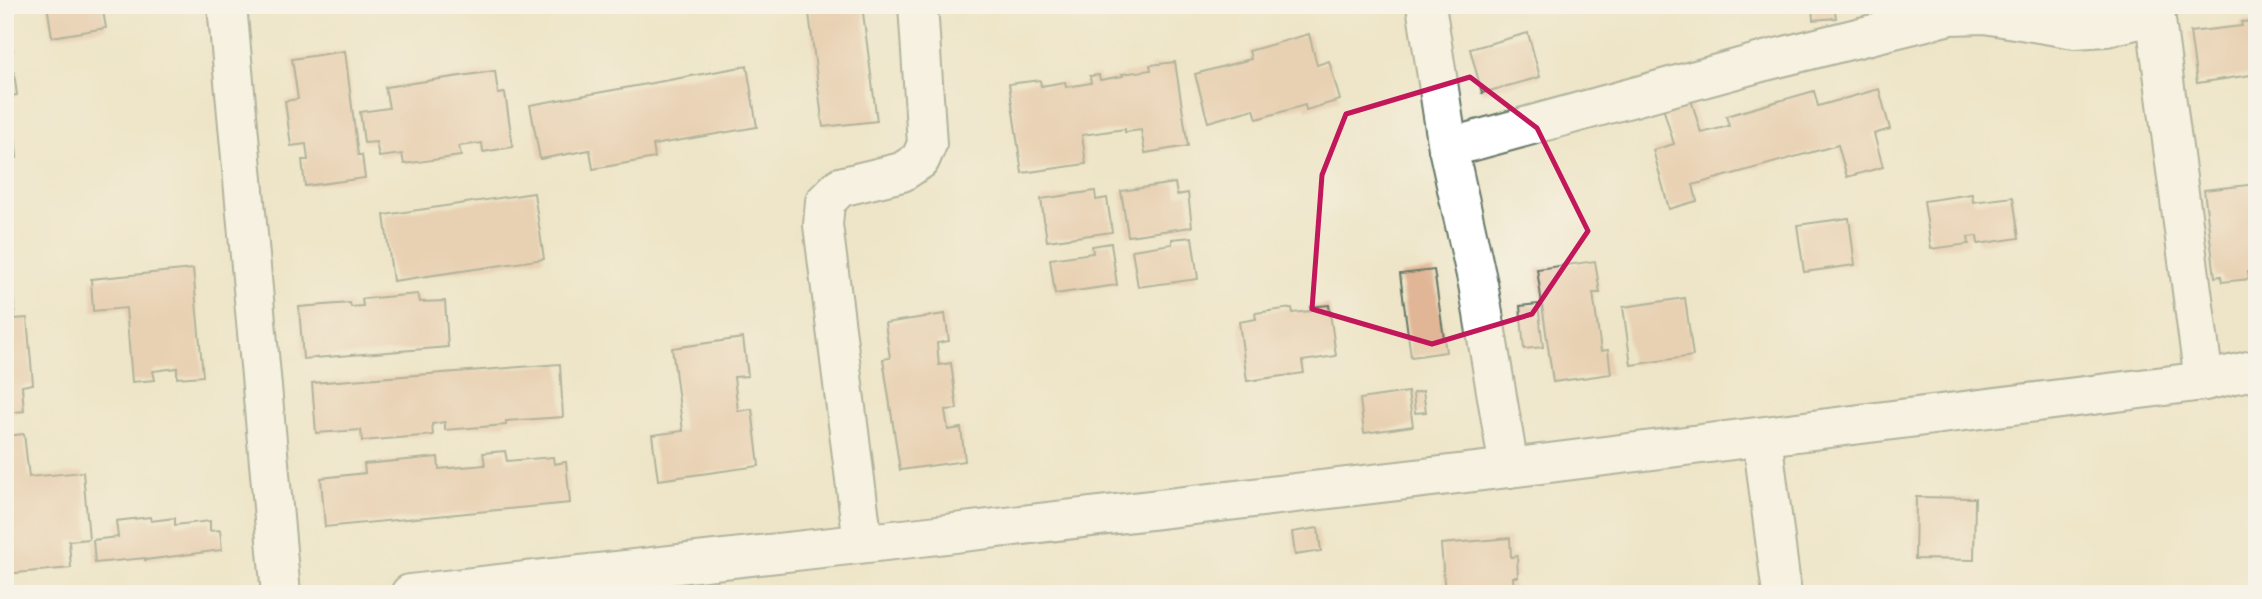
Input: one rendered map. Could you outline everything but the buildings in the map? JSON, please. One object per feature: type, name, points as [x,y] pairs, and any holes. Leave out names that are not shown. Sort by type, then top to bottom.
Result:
[{"type":"street","points":[[227,5],[281,594]]},
{"type":"street","points":[[863,543],[823,225],[825,202],[840,187],[902,172],[920,160],[927,144],[918,5]]},
{"type":"street","points":[[1426,5],[1448,148],[1478,284],[1509,468]]},
{"type":"street","points":[[1448,148],[1765,61],[1950,15],[1985,14],[2076,29],[2106,27],[2154,10],[2204,381]]},
{"type":"street","points":[[410,594],[1509,468],[2204,381],[2257,369]]},
{"type":"street","points":[[1762,437],[1782,594]]},
{"type":"highlighted area","points":[[1470,77],[1537,128],[1588,231],[1532,314],[1432,344],[1312,309],[1322,175],[1346,114]]}]
